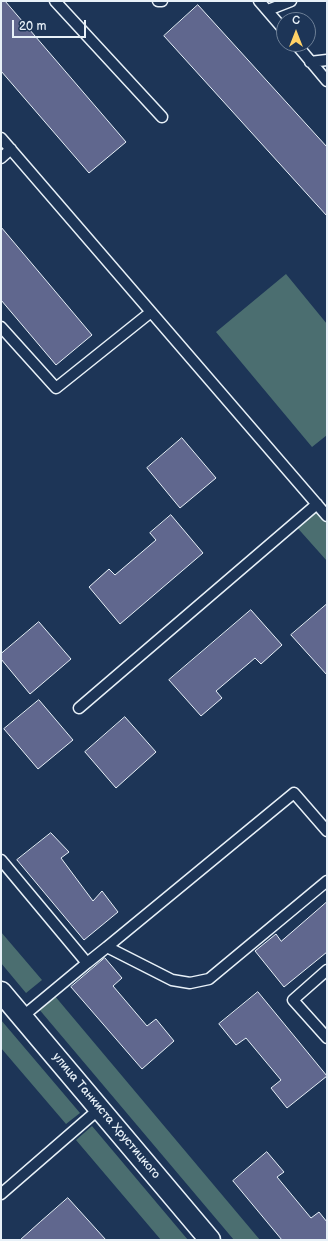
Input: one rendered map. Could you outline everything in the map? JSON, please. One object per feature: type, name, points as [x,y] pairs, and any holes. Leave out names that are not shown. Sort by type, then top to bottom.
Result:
[{"type":"street","name":"улица Танкиста Хрустицкого","points":[[1,992],[210,1240]]},
{"type":"lane","points":[[55,1],[162,117]]},
{"type":"lane","points":[[259,1],[276,20]]},
{"type":"lane","points":[[268,10],[291,1]]},
{"type":"lane","points":[[302,52],[327,81]]},
{"type":"lane","points":[[310,62],[327,60]]},
{"type":"lane","points":[[1,138],[327,516]]},
{"type":"lane","points":[[1,158],[11,149]]},
{"type":"lane","points":[[1,327],[56,388],[151,312]]},
{"type":"lane","points":[[79,708],[317,504]]},
{"type":"lane","points":[[22,1017],[294,793],[327,831]]},
{"type":"lane","points":[[1,860],[87,963]]},
{"type":"lane","points":[[107,947],[172,980],[190,983],[209,979],[327,881]]},
{"type":"lane","points":[[327,970],[293,1000],[327,1037]]},
{"type":"lane","points":[[1,1194],[99,1109]]},
{"type":"green space","points":[[286,274],[327,324],[327,435],[312,447],[216,332]]},
{"type":"green space","points":[[317,504],[327,516],[327,561],[294,524]]},
{"type":"green space","points":[[1,932],[42,980],[26,993],[1,963]]},
{"type":"green space","points":[[54,995],[260,1240],[234,1240],[38,1008]]},
{"type":"green space","points":[[1,1020],[80,1113],[66,1124],[1,1048]]},
{"type":"green space","points":[[92,1126],[188,1240],[161,1240],[76,1140]]},
{"type":"building","points":[[1,1],[5,1],[126,142],[89,173],[1,71]]},
{"type":"building","points":[[198,5],[327,147],[327,216],[164,36]]},
{"type":"building","points":[[1,227],[92,335],[56,365],[1,300]]},
{"type":"building","points":[[182,438],[216,478],[180,508],[147,468]]},
{"type":"building","points":[[171,515],[203,553],[120,624],[89,587],[109,569],[115,575],[156,540],[150,533]]},
{"type":"building","points":[[327,604],[327,675],[291,635]]},
{"type":"building","points":[[251,610],[282,645],[261,664],[255,658],[216,691],[222,698],[201,716],[169,680]]},
{"type":"building","points":[[39,622],[71,659],[30,694],[1,659],[1,654]]},
{"type":"building","points":[[39,700],[73,740],[38,769],[4,729]]},
{"type":"building","points":[[125,717],[156,752],[116,788],[85,752]]},
{"type":"building","points":[[51,833],[69,852],[61,858],[93,901],[102,891],[118,912],[84,940],[17,860]]},
{"type":"building","points":[[327,902],[327,952],[284,987],[255,951],[276,934],[281,941]]},
{"type":"building","points":[[105,958],[122,978],[113,986],[147,1026],[156,1019],[174,1041],[142,1069],[71,987]]},
{"type":"building","points":[[258,992],[327,1076],[287,1108],[271,1088],[281,1080],[246,1038],[236,1045],[219,1024]]},
{"type":"building","points":[[267,1152],[284,1172],[277,1177],[311,1218],[319,1212],[327,1222],[327,1240],[282,1240],[233,1181]]},
{"type":"building","points":[[68,1198],[106,1240],[20,1240],[40,1222]]}]
